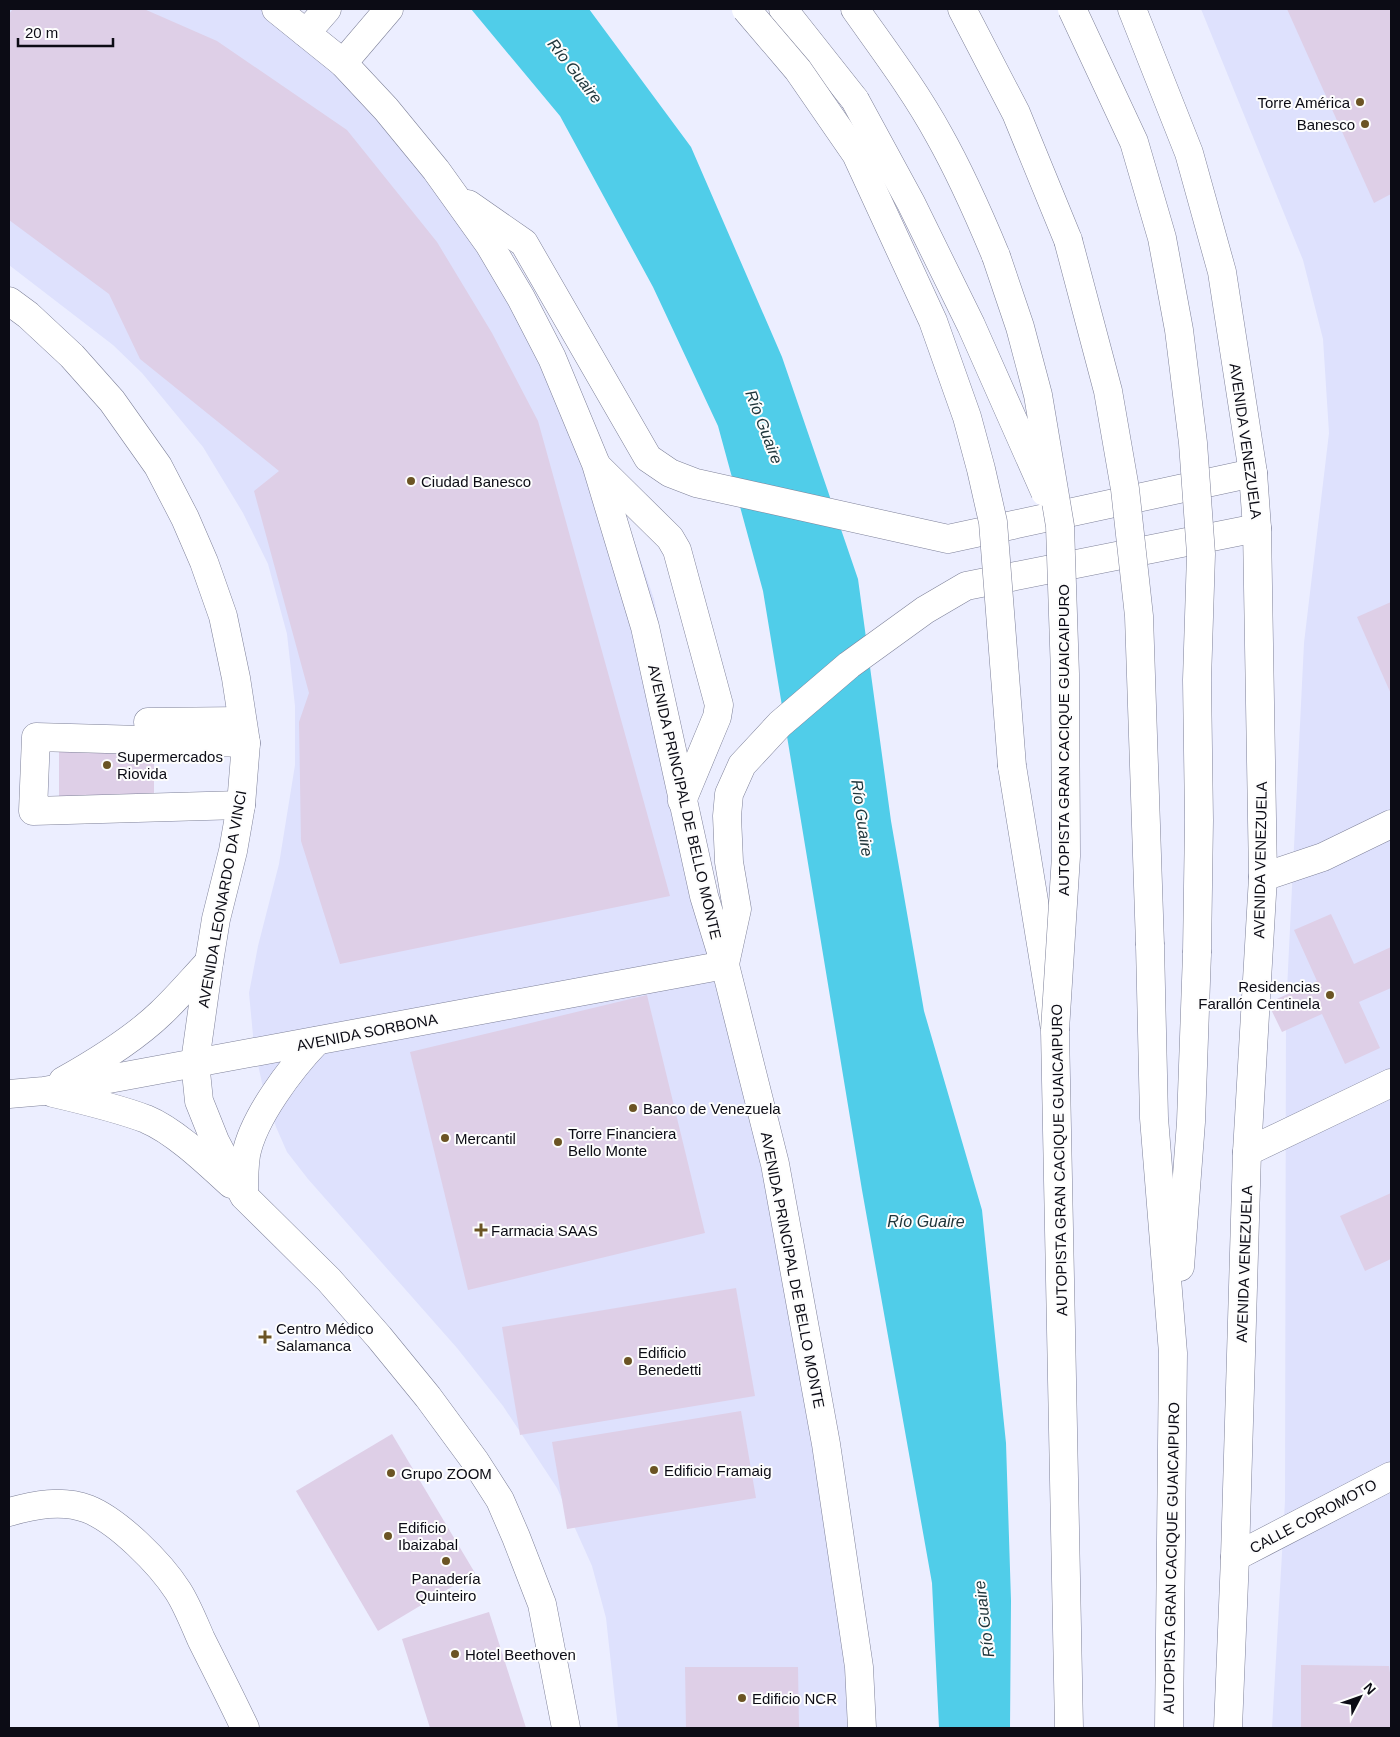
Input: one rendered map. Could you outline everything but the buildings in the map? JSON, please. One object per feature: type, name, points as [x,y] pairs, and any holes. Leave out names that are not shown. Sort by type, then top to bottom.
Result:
[{"type":"main road","name":"AVENIDA PRINCIPAL DE BELLO MONTE","points":[[276,9],[317,20],[351,53],[386,109],[453,194],[489,244],[521,298],[552,358],[596,464],[645,627],[704,896],[725,965],[777,1173],[827,1454],[859,1667],[862,1728]]},
{"type":"main road","points":[[351,53],[389,9]]},
{"type":"main road","points":[[746,9],[798,70],[856,154],[933,321],[967,417],[993,522],[1012,766],[1055,1030]]},
{"type":"main road","points":[[783,9],[855,100],[911,203],[971,325],[1060,526]]},
{"type":"main road","name":"AUTOPISTA GRAN CACIQUE GUAICAIPURO","points":[[855,9],[888,55],[938,134],[972,198],[996,256],[1020,327],[1038,395],[1060,526],[1066,674],[1066,856],[1055,1030],[1070,1728]]},
{"type":"main road","name":"AUTOPISTA GRAN CACIQUE GUAICAIPURO","points":[[962,9],[1016,113],[1068,240],[1108,391],[1125,489],[1139,616],[1154,1118],[1174,1353],[1169,1728]]},
{"type":"main road","points":[[1072,9],[1134,142],[1162,238],[1179,330],[1193,443],[1200,554],[1197,680],[1200,820],[1191,1122],[1174,1353]]},
{"type":"main road","name":"AVENIDA VENEZUELA","points":[[1132,9],[1189,153],[1222,272],[1253,472],[1257,528],[1263,877],[1247,1152],[1228,1728]]},
{"type":"main road","points":[[453,194],[524,243],[648,458],[670,473],[696,483],[948,539],[1253,472]]},
{"type":"main road","name":"AVENIDA LEONARDO DA VINCI","points":[[9,301],[28,315],[72,356],[112,401],[158,466],[185,518],[204,562],[223,616],[236,678],[244,732],[241,804],[209,962],[195,1062],[199,1102],[215,1141],[244,1196]]},
{"type":"main road","points":[[596,464],[670,538],[677,550],[719,705],[718,717],[682,801]]},
{"type":"main road","points":[[725,965],[737,909],[729,862],[727,816],[729,794],[742,765],[760,745],[786,718],[848,665],[925,610],[966,586],[1257,528]]},
{"type":"main road","points":[[123,722],[244,732]]},
{"type":"main road","points":[[241,804],[33,811],[36,737],[244,732]]},
{"type":"main road","points":[[1263,877],[1323,858],[1391,824]]},
{"type":"main road","points":[[44,1091],[86,1068],[160,1014],[209,962]]},
{"type":"main road","name":"AVENIDA SORBONA","points":[[9,1094],[44,1091],[725,965]]},
{"type":"main road","points":[[244,1196],[246,1154],[255,1131],[267,1108],[300,1059],[317,1041]]},
{"type":"main road","points":[[1247,1152],[1391,1084]]},
{"type":"main road","points":[[44,1091],[89,1102],[147,1120],[177,1138],[244,1196],[329,1280],[379,1337],[475,1460],[500,1500],[542,1604],[566,1728]]},
{"type":"main road","name":"CALLE COROMOTO","points":[[1235,1557],[1391,1476]]},
{"type":"main road","points":[[9,1512],[32,1506],[60,1504],[88,1509],[113,1523],[135,1542],[160,1567],[178,1591],[245,1728]]},
{"type":"shaded area","points":[[9,9],[266,9],[447,178],[615,485],[654,599],[696,822],[803,1361],[855,1728],[618,1728],[606,1618],[592,1566],[557,1488],[503,1406],[457,1348],[308,1179],[287,1152],[276,1127],[262,1083],[254,1046],[249,993],[258,946],[279,864],[295,765],[295,706],[287,634],[268,564],[243,513],[203,447],[142,373],[113,345],[9,265]]},
{"type":"shaded area","points":[[1201,9],[1391,9],[1391,1728],[1272,1728],[1285,1501],[1286,1010],[1304,643],[1329,433],[1323,339],[1303,260]]},
{"type":"water","name":"Río Guaire","points":[[471,9],[589,9],[691,147],[782,357],[858,579],[891,821],[924,1011],[982,1210],[1006,1443],[1011,1601],[1010,1728],[939,1728],[932,1583],[862,1190],[763,591],[718,426],[653,287],[560,116]]},
{"type":"place","name":"Torre América","points":[[1360,102]]},
{"type":"place","name":"Banesco","points":[[1365,124]]},
{"type":"place","name":"Ciudad Banesco","points":[[411,481]]},
{"type":"place","name":"Supermercados Riovida","points":[[107,765]]},
{"type":"place","name":"Residencias Farallón Centinela","points":[[1330,995]]},
{"type":"place","name":"Banco de Venezuela","points":[[633,1108]]},
{"type":"place","name":"Mercantil","points":[[445,1138]]},
{"type":"place","name":"Torre Financiera Bello Monte","points":[[558,1142]]},
{"type":"place","name":"Farmacia SAAS","points":[[481,1230]]},
{"type":"place","name":"Centro Médico Salamanca","points":[[265,1337]]},
{"type":"place","name":"Edificio Benedetti","points":[[628,1361]]},
{"type":"place","name":"Edificio Framaig","points":[[654,1470]]},
{"type":"place","name":"Grupo ZOOM","points":[[391,1473]]},
{"type":"place","name":"Edificio Ibaizabal","points":[[388,1536]]},
{"type":"place","name":"Panadería Quinteiro","points":[[446,1561]]},
{"type":"place","name":"Hotel Beethoven","points":[[455,1654]]},
{"type":"place","name":"Edificio NCR","points":[[742,1698]]}]
